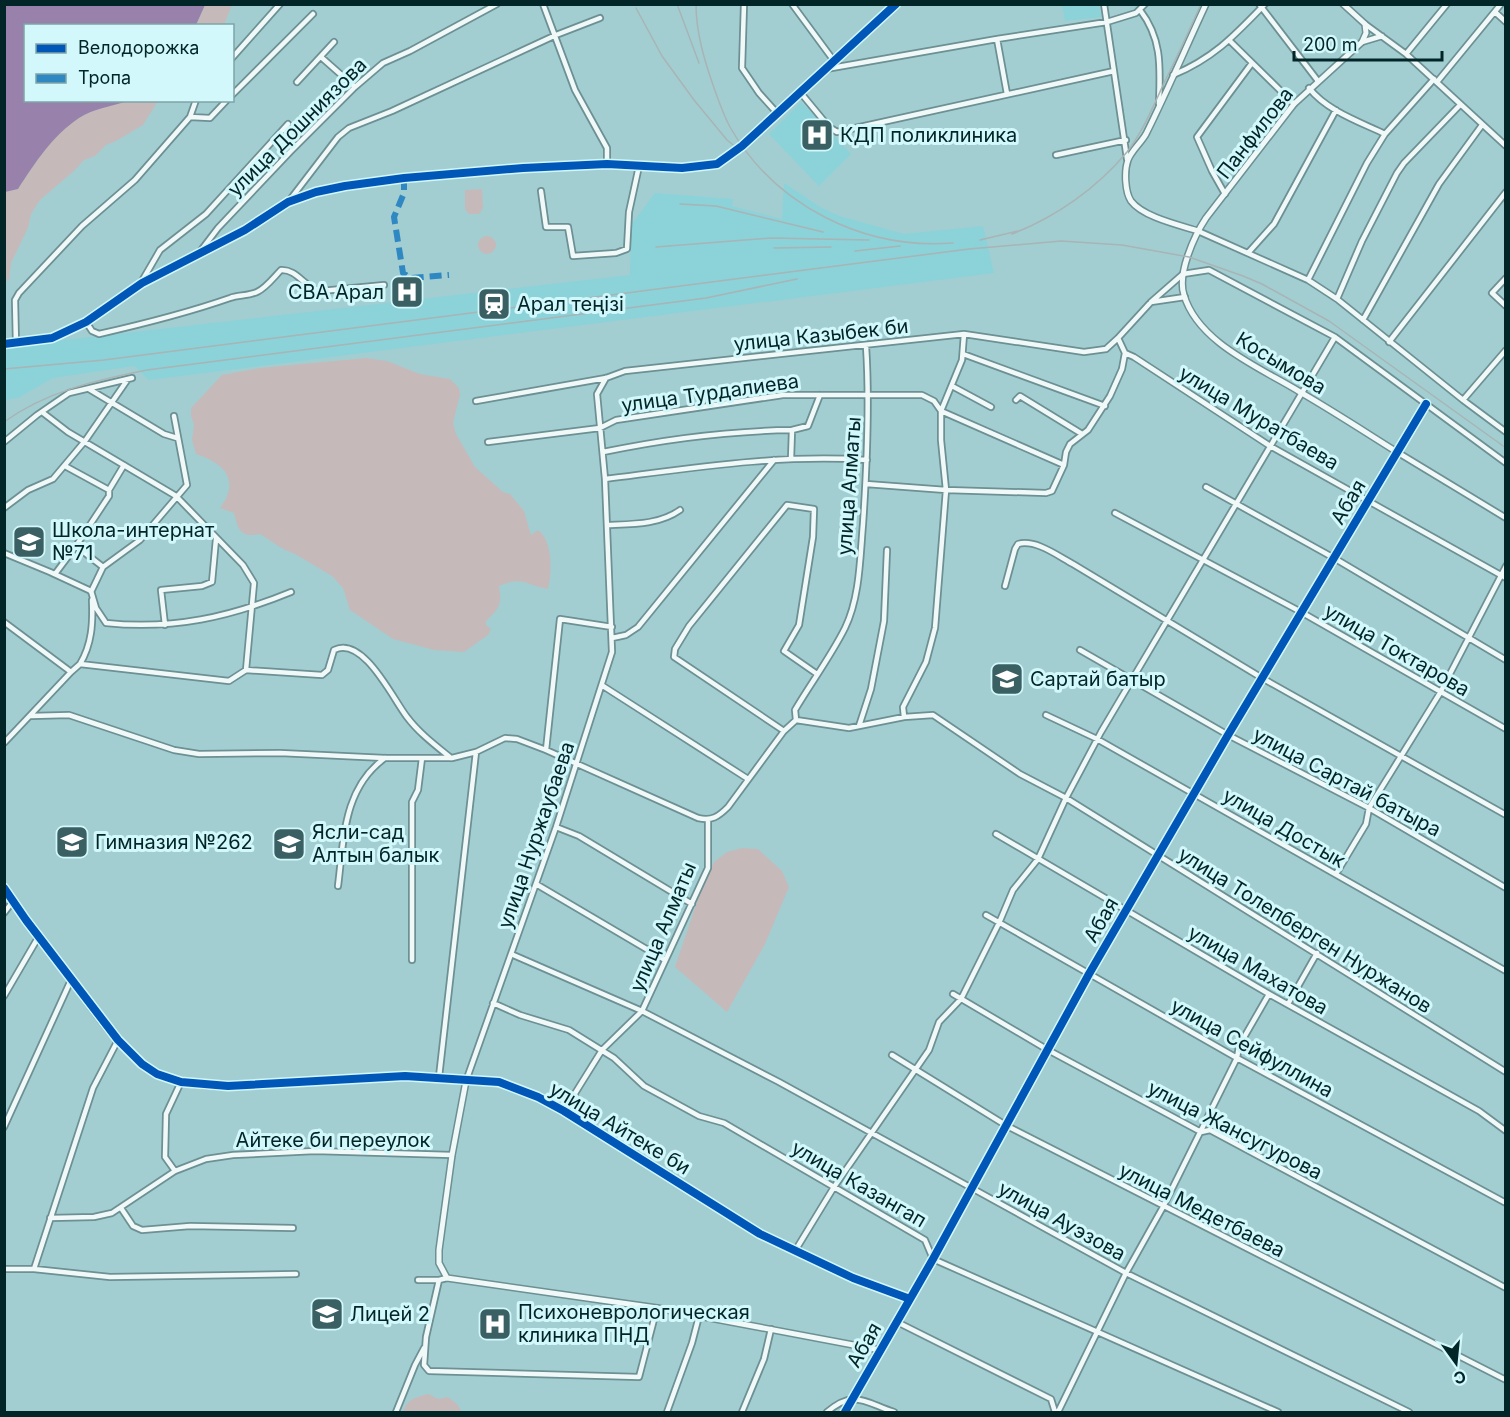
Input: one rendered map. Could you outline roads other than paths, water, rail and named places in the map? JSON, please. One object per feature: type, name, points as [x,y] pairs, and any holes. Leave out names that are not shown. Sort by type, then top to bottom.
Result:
[{"type":"street","points":[[234,56],[279,4]]},
{"type":"street","name":"улица Дошниязова","points":[[196,256],[218,228],[290,152],[355,87],[383,63],[497,4]]},
{"type":"street","points":[[543,4],[575,90],[607,148],[607,164]]},
{"type":"street","points":[[744,4],[742,68],[759,93],[777,113]]},
{"type":"street","points":[[792,4],[834,61]]},
{"type":"street","points":[[4,344],[52,338],[86,322],[142,283],[245,230],[288,202],[316,192],[404,178],[607,164],[682,168],[717,164],[742,146],[896,4]]},
{"type":"street","points":[[1104,4],[1125,140],[1126,188],[1134,204],[1152,215],[1198,231],[1308,280],[1337,299],[1506,432]]},
{"type":"street","points":[[825,69],[1107,22],[1140,10],[1145,4]]},
{"type":"street","points":[[1127,161],[1145,135],[1206,4]]},
{"type":"street","points":[[1343,4],[1365,24],[1406,54],[1506,146]]},
{"type":"street","points":[[1406,54],[1447,4]]},
{"type":"street","points":[[1308,280],[1367,163],[1385,134],[1436,81],[1501,4]]},
{"type":"street","points":[[1172,76],[1195,66],[1230,41],[1262,6],[1318,81]]},
{"type":"street","points":[[1140,10],[1155,38],[1159,52],[1161,64],[1159,104]]},
{"type":"street","points":[[1495,12],[1506,22]]},
{"type":"street","points":[[234,93],[313,14]]},
{"type":"street","points":[[288,202],[338,137],[349,128],[392,111],[556,34],[600,18]]},
{"type":"street","points":[[1362,42],[1366,33],[1365,24]]},
{"type":"street","points":[[1362,42],[1382,36]]},
{"type":"street","points":[[996,39],[1007,94]]},
{"type":"street","points":[[1230,41],[1294,104]]},
{"type":"street","points":[[297,82],[334,42]]},
{"type":"street","name":"Панфилова","points":[[1183,274],[1198,231],[1294,104],[1362,42]]},
{"type":"street","points":[[321,57],[355,87]]},
{"type":"street","points":[[1225,195],[1197,137],[1252,63]]},
{"type":"street","points":[[800,92],[829,127],[837,132],[1114,71]]},
{"type":"street","points":[[1309,88],[1316,97],[1336,110],[1385,134]]},
{"type":"street","points":[[16,344],[15,307],[19,293],[82,226],[135,180],[190,117],[195,102]]},
{"type":"street","points":[[190,117],[210,118],[225,102]]},
{"type":"street","points":[[1337,299],[1362,240],[1401,168],[1461,105]]},
{"type":"street","points":[[1248,253],[1274,224],[1336,110]]},
{"type":"street","points":[[142,283],[160,250],[206,214],[288,124]]},
{"type":"street","points":[[1364,320],[1439,184],[1482,125]]},
{"type":"street","points":[[1056,155],[1125,140]]},
{"type":"street","points":[[541,191],[546,227],[567,226],[573,256],[616,253],[627,249],[629,212],[639,166]]},
{"type":"street","points":[[1389,342],[1506,192]]},
{"type":"street","points":[[86,322],[92,331],[99,334],[166,318],[260,291],[281,270],[293,273],[313,290],[384,285]]},
{"type":"street","points":[[1183,274],[1209,270],[1335,338],[1506,463]]},
{"type":"street","name":"Косымова","points":[[1183,274],[1182,284],[1185,297],[1194,316],[1222,345],[1397,452]]},
{"type":"street","name":"улица Казыбек би","points":[[477,401],[606,378],[626,371],[964,334],[1084,352],[1106,349],[1151,302],[1183,274]]},
{"type":"street","points":[[1506,278],[1492,293],[1506,306]]},
{"type":"street","points":[[1151,302],[1185,297]]},
{"type":"street","points":[[904,717],[903,707],[926,662],[933,637],[946,490],[941,440],[941,411],[959,371],[964,334]]},
{"type":"street","points":[[866,484],[946,490],[1046,493],[1052,491],[1064,465],[1070,444],[1088,430],[1105,405],[1120,375],[1125,353],[1118,338]]},
{"type":"street","points":[[795,1251],[834,1187],[929,1050],[939,1022],[961,999],[1013,890],[1038,859],[1097,739],[1335,338]]},
{"type":"street","name":"улица Алматы","points":[[564,1111],[602,1050],[642,1011],[708,868],[708,820],[718,817],[784,731],[796,720],[795,710],[845,627],[854,602],[866,484],[869,395],[866,346]]},
{"type":"street","points":[[1463,400],[1506,350]]},
{"type":"street","name":"улица Муратбаева","points":[[1125,353],[1270,446],[1503,577]]},
{"type":"street","points":[[963,354],[1105,405]]},
{"type":"street","name":"улица Нуржаубаева","points":[[447,1278],[439,1263],[440,1250],[452,1155],[466,1081],[556,826],[603,686],[612,652],[605,479],[597,394],[606,378]]},
{"type":"street","points":[[4,442],[69,393],[130,379],[85,441],[53,479],[28,490],[4,508]]},
{"type":"street","points":[[952,386],[991,407]]},
{"type":"street","points":[[89,388],[164,435],[177,438]]},
{"type":"street","name":"улица Турдалиева","points":[[488,442],[600,429],[616,420],[783,395],[922,395],[934,401],[941,411],[1064,465]]},
{"type":"street","points":[[603,452],[691,437],[764,430],[792,430],[808,426],[820,395]]},
{"type":"street","points":[[1016,400],[1020,396],[1082,434]]},
{"type":"street","points":[[1426,404],[1397,452],[1506,518]]},
{"type":"street","points":[[42,412],[68,432],[176,496],[243,565],[254,583],[246,670]]},
{"type":"street","points":[[4,743],[80,664],[90,644],[93,621],[91,591],[103,567],[140,540],[187,485],[174,416]]},
{"type":"street","points":[[791,459],[792,430]]},
{"type":"street","name":"Абая","points":[[845,1413],[1007,1126],[1089,974],[1397,452]]},
{"type":"street","points":[[605,479],[774,460],[867,460]]},
{"type":"street","points":[[612,638],[626,635],[638,627],[774,460]]},
{"type":"street","points":[[55,574],[109,496],[109,490],[124,465]]},
{"type":"street","points":[[64,466],[109,490]]},
{"type":"street","points":[[1206,487],[1334,558],[1506,660]]},
{"type":"street","points":[[784,731],[674,657],[675,649],[689,626],[787,505],[814,509],[813,537],[799,625],[784,651],[817,674]]},
{"type":"street","points":[[607,525],[670,518],[680,510]]},
{"type":"street","name":"улица Токтарова","points":[[1115,513],[1301,612],[1506,729]]},
{"type":"street","points":[[165,625],[161,590],[202,586],[212,582],[216,539]]},
{"type":"street","points":[[1005,586],[1018,544],[1026,542],[1045,549],[1262,678],[1506,815]]},
{"type":"street","points":[[76,546],[103,567]]},
{"type":"street","points":[[859,726],[871,689],[884,621],[888,550]]},
{"type":"street","points":[[4,554],[91,591],[96,608],[106,624],[165,625],[201,621],[253,607],[291,591]]},
{"type":"street","points":[[1336,874],[1366,824],[1369,808],[1440,693],[1503,577],[1506,566]]},
{"type":"street","points":[[546,750],[560,619],[612,627]]},
{"type":"street","points":[[4,622],[71,672]]},
{"type":"street","points":[[80,664],[229,681],[246,670],[322,675],[328,670],[334,650],[348,647],[357,651],[385,682],[407,716],[431,743],[452,758]]},
{"type":"street","name":"улица Сартай батыра","points":[[1080,650],[1228,735],[1369,808],[1506,888]]},
{"type":"street","points":[[603,686],[748,779]]},
{"type":"street","points":[[31,716],[69,715],[174,750],[199,754],[280,753],[385,758],[452,758],[476,752],[505,738],[517,739],[698,818],[708,820]]},
{"type":"street","name":"улица Толепберген Нуржанов","points":[[796,720],[849,728],[904,717],[933,715],[1020,774],[1066,798],[1506,1072]]},
{"type":"street","name":"улица Достык","points":[[1046,715],[1097,739],[1506,971]]},
{"type":"street","points":[[439,1077],[476,752]]},
{"type":"street","points":[[338,886],[348,814],[353,797],[372,768],[385,758]]},
{"type":"street","points":[[412,960],[412,802],[418,790],[422,758]]},
{"type":"street","points":[[556,826],[579,836],[692,904]]},
{"type":"street","name":"улица Махатова","points":[[996,834],[1269,994],[1479,1112],[1506,1131]]},
{"type":"street","points":[[536,884],[665,960]]},
{"type":"street","name":"улица Айтеке би","points":[[4,888],[118,1040],[142,1064],[157,1074],[181,1082],[228,1086],[405,1076],[499,1082],[538,1097],[564,1111],[760,1234],[853,1278],[910,1299]]},
{"type":"street","points":[[4,913],[13,901]]},
{"type":"street","name":"улица Сейфуллина","points":[[986,915],[1237,1058],[1506,1203]]},
{"type":"street","points":[[4,996],[39,936]]},
{"type":"street","points":[[1288,1004],[1317,953]]},
{"type":"street","name":"улица Ауэзова","points":[[511,954],[642,1011],[779,1082],[1126,1273],[1409,1413]]},
{"type":"street","points":[[4,1127],[71,980]]},
{"type":"street","name":"улица Жансугурова","points":[[953,994],[1048,1050],[1201,1132],[1210,1130],[1506,1288]]},
{"type":"street","points":[[1056,1413],[1126,1273],[1201,1132],[1237,1058],[1239,1046],[1269,994]]},
{"type":"street","name":"улица Казангап","points":[[493,1004],[569,1029],[614,1058],[644,1086],[699,1116],[724,1123],[925,1240],[933,1259]]},
{"type":"street","points":[[34,1269],[93,1088],[118,1040]]},
{"type":"street","name":"улица Медетбаева","points":[[892,1055],[1007,1126],[1506,1380]]},
{"type":"street","points":[[175,1171],[165,1156],[166,1114],[181,1082]]},
{"type":"street","name":"Айтеке би переулок","points":[[50,1218],[103,1216],[121,1208],[175,1171],[206,1160],[260,1152],[452,1155]]},
{"type":"street","points":[[121,1208],[133,1226],[142,1230],[190,1226],[293,1228]]},
{"type":"street","points":[[933,1259],[1278,1413]]},
{"type":"street","points":[[4,1269],[34,1269],[110,1276],[296,1274]]},
{"type":"street","points":[[418,1280],[447,1278],[657,1308],[880,1350]]},
{"type":"street","points":[[438,1280],[425,1345],[424,1365],[429,1371],[639,1377],[657,1308]]},
{"type":"street","points":[[666,1413],[692,1343],[699,1316]]},
{"type":"street","points":[[897,1322],[1051,1399],[1056,1413]]},
{"type":"street","points":[[742,1413],[764,1359],[771,1329]]},
{"type":"street","points":[[396,1413],[425,1345]]},
{"type":"street","points":[[827,1413],[839,1402],[853,1398],[894,1413]]},
{"type":"railway","points":[[677,4],[699,63]]},
{"type":"railway","points":[[696,4],[697,25],[704,55],[725,117],[749,155],[771,179],[797,200],[825,217],[855,230],[887,239],[920,243],[953,243]]},
{"type":"railway","points":[[1012,234],[1044,219],[1075,200],[1103,178],[1127,152],[1147,119],[1201,4]]},
{"type":"railway","points":[[636,8],[662,56],[694,100],[727,140],[742,152]]},
{"type":"railway","points":[[680,204],[716,206],[823,232]]},
{"type":"railway","points":[[980,240],[1018,231]]},
{"type":"railway","points":[[656,247],[771,238],[869,240]]},
{"type":"railway","points":[[4,369],[104,360],[969,249],[1061,241],[1122,245],[1189,257],[1262,284],[1329,321],[1506,448]]},
{"type":"railway","points":[[855,251],[900,246]]},
{"type":"railway","points":[[774,248],[831,247]]},
{"type":"railway","points":[[4,422],[37,402],[73,388],[147,370],[706,298],[797,279]]},
{"type":"place","name":"КДП поликлиника","points":[[817,135]]},
{"type":"place","name":"СВА Арал","points":[[407,292]]},
{"type":"place","name":"Арал теңізі","points":[[494,304]]},
{"type":"place","name":"Школа-интернат №71","points":[[29,542]]},
{"type":"place","name":"Сартай батыр","points":[[1007,679]]},
{"type":"place","name":"Гимназия №262","points":[[72,842]]},
{"type":"place","name":"Ясли-сад Алтын балык","points":[[289,844]]},
{"type":"place","name":"Лицей 2","points":[[327,1314]]},
{"type":"place","name":"Психоневрологическая клиника ПНД","points":[[495,1324]]}]
